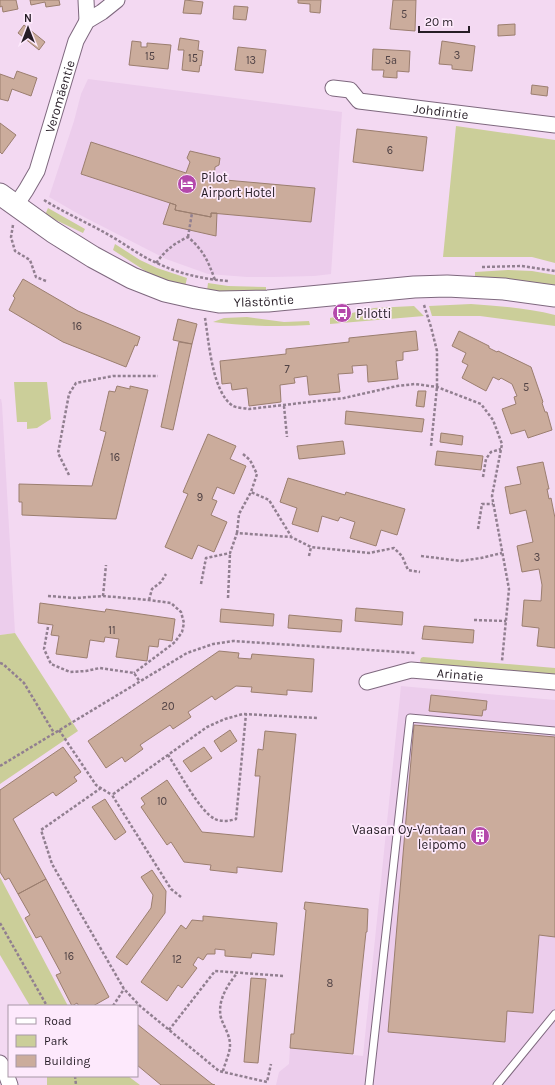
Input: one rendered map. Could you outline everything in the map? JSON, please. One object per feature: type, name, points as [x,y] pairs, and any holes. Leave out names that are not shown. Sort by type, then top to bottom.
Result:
[{"type":"street","points":[[86,0],[86,21],[102,12],[117,0]]},
{"type":"street","name":"Veromäentie","points":[[14,202],[37,171],[76,41],[86,21]]},
{"type":"street","name":"Johdintie","points":[[333,88],[350,90],[359,101],[555,125]]},
{"type":"street","name":"Ylästöntie","points":[[14,202],[53,232],[92,257],[132,278],[165,291],[219,302],[268,301],[414,287],[447,286],[504,289],[555,296]]},
{"type":"street","name":"Arinatie","points":[[367,682],[411,670],[555,682]]},
{"type":"street","points":[[0,1063],[5,1071],[10,1085]]},
{"type":"lane","points":[[369,1085],[410,718],[555,731]]},
{"type":"lane","points":[[497,1085],[555,1014]]},
{"type":"path","points":[[46,281],[36,277],[30,260],[15,251],[11,237],[14,202],[71,216],[108,235],[156,263],[176,271],[215,280],[235,282]]},
{"type":"path","points":[[188,237],[192,213]]},
{"type":"path","points":[[156,263],[165,252],[176,243],[188,237]]},
{"type":"path","points":[[188,237],[206,256],[215,280]]},
{"type":"path","points":[[480,268],[522,266],[555,271]]},
{"type":"path","points":[[423,303],[432,327],[437,351],[437,387],[431,446]]},
{"type":"path","points":[[204,312],[215,379],[222,394],[234,406],[248,408],[284,406],[344,398],[397,386],[415,384],[437,387],[482,404],[493,420],[502,444],[492,496],[509,589],[502,661]]},
{"type":"path","points":[[69,476],[58,453],[69,394],[76,383],[113,376],[158,376]]},
{"type":"path","points":[[284,406],[287,437]]},
{"type":"path","points":[[483,477],[486,459],[491,452],[501,449]]},
{"type":"path","points":[[228,598],[230,553],[237,533],[239,514],[251,492],[258,474],[250,460],[243,454]]},
{"type":"path","points":[[251,492],[269,500],[291,537]]},
{"type":"path","points":[[478,529],[482,504],[493,504]]},
{"type":"path","points":[[237,533],[291,537],[311,548],[369,553],[394,548],[402,556],[408,570],[420,572]]},
{"type":"path","points":[[309,556],[311,548]]},
{"type":"path","points":[[421,556],[461,561],[481,558],[502,552]]},
{"type":"path","points":[[201,584],[206,558],[230,553]]},
{"type":"path","points":[[103,596],[106,565]]},
{"type":"path","points":[[149,600],[152,589],[161,582],[166,574]]},
{"type":"path","points":[[48,596],[76,598],[103,596],[171,603],[181,612],[184,623],[182,632],[174,642],[134,673],[100,668],[70,672],[51,664],[44,649],[48,627]]},
{"type":"path","points":[[474,620],[506,621]]},
{"type":"path","points":[[0,766],[187,653],[214,644],[233,641],[419,653]]},
{"type":"path","points":[[494,660],[510,662]]},
{"type":"path","points":[[0,663],[24,683],[54,733]]},
{"type":"path","points":[[134,673],[140,682]]},
{"type":"path","points":[[112,795],[207,728],[225,719],[246,714],[317,718]]},
{"type":"path","points":[[168,755],[203,810],[215,819],[227,821],[236,819],[246,714]]},
{"type":"path","points":[[59,730],[96,785],[112,795],[171,889],[181,897]]},
{"type":"path","points":[[101,788],[41,830],[52,864],[124,989],[140,1006],[219,1071],[267,1084],[271,1064]]},
{"type":"path","points":[[0,923],[45,1005]]},
{"type":"path","points":[[169,1030],[215,971],[284,976]]},
{"type":"path","points":[[223,1072],[230,1045],[227,1032],[221,1018],[221,1003],[225,989],[237,973]]},
{"type":"path","points":[[114,1005],[124,989]]},
{"type":"shaded area","points":[[88,79],[342,112],[331,274],[314,276],[247,277],[208,274],[166,259],[82,216],[49,197],[74,121],[81,94]]},
{"type":"shaded area","points":[[0,399],[2,404],[15,633],[0,635]]},
{"type":"shaded area","name":"Vaasan Oy-Vantaan leipomo","points":[[401,686],[555,700],[555,1085],[276,1085],[279,1072],[289,1064],[290,1048],[363,1056]]},
{"type":"green space","points":[[456,126],[555,140],[555,263],[532,257],[443,257]]},
{"type":"green space","points":[[48,208],[85,229],[83,233],[45,215]]},
{"type":"green space","points":[[115,244],[140,260],[157,268],[187,278],[185,287],[153,276],[113,250]]},
{"type":"green space","points":[[508,270],[532,271],[555,275],[555,288],[475,278],[475,272]]},
{"type":"green space","points":[[208,283],[228,286],[266,287],[266,293],[244,294],[207,291]]},
{"type":"green space","points":[[471,304],[524,309],[555,315],[555,326],[480,316],[432,316],[429,306]]},
{"type":"green space","points":[[414,306],[424,316],[330,324],[330,318],[374,308]]},
{"type":"green space","points":[[247,317],[284,322],[309,321],[310,325],[262,326],[213,322],[224,318]]},
{"type":"green space","points":[[14,382],[47,382],[51,419],[37,428],[27,429],[27,422],[17,422]]},
{"type":"green space","points":[[15,633],[78,731],[0,784],[0,635]]},
{"type":"green space","points":[[421,658],[555,668],[555,675],[421,663]]},
{"type":"green space","points":[[0,877],[67,1005],[29,1005],[0,955]]},
{"type":"green space","points":[[47,1077],[129,1077],[140,1085],[47,1085]]},
{"type":"building","points":[[0,0],[16,0],[18,9],[3,12],[2,6],[0,7]]},
{"type":"building","points":[[30,0],[59,0],[60,5],[46,7],[45,2],[31,5]]},
{"type":"building","points":[[185,0],[203,2],[201,14],[183,13]]},
{"type":"building","points":[[298,0],[321,0],[320,13],[310,12],[310,4],[298,3]]},
{"type":"building","points":[[393,0],[416,0],[415,31],[390,29]]},
{"type":"building","points":[[234,6],[248,7],[246,20],[233,19]]},
{"type":"building","points":[[515,24],[515,35],[498,36],[498,25]]},
{"type":"building","points":[[24,25],[45,42],[39,50],[18,33]]},
{"type":"building","points":[[180,38],[199,41],[198,50],[203,51],[199,72],[182,70],[184,50],[178,50]]},
{"type":"building","points":[[132,41],[141,42],[141,47],[147,47],[147,43],[171,45],[168,69],[129,65]]},
{"type":"building","points":[[442,41],[475,46],[472,71],[452,69],[452,65],[439,64]]},
{"type":"building","points":[[238,47],[266,50],[263,73],[235,70]]},
{"type":"building","points":[[373,49],[410,51],[409,72],[397,71],[397,78],[383,77],[384,70],[372,70]]},
{"type":"building","points":[[17,71],[37,78],[31,96],[12,89],[8,101],[0,99],[0,74],[14,79]]},
{"type":"building","points":[[532,85],[548,87],[547,96],[531,94]]},
{"type":"building","points":[[0,123],[16,135],[2,154],[0,152]]},
{"type":"building","points":[[357,129],[427,137],[423,171],[353,162]]},
{"type":"building","name":"Pilot Airport Hotel","points":[[91,142],[186,173],[190,162],[187,158],[190,151],[220,158],[219,165],[215,167],[214,179],[315,188],[311,222],[211,213],[211,217],[175,210],[176,205],[81,174]]},
{"type":"building","points":[[170,203],[176,205],[175,210],[211,217],[211,213],[217,213],[216,236],[163,224]]},
{"type":"building","points":[[23,279],[78,311],[140,337],[126,367],[63,342],[9,310],[15,298],[13,296]]},
{"type":"building","points":[[178,319],[197,324],[192,344],[173,340]]},
{"type":"building","points":[[416,331],[418,350],[403,352],[403,360],[396,361],[398,379],[368,382],[367,365],[352,366],[353,373],[338,374],[340,392],[309,395],[307,376],[294,378],[295,383],[280,385],[281,402],[249,406],[247,388],[232,390],[231,383],[222,384],[220,361],[286,354],[286,349],[349,342],[349,338]]},
{"type":"building","points":[[459,331],[489,346],[489,348],[497,352],[498,351],[531,367],[552,430],[528,438],[525,430],[511,434],[502,409],[516,404],[514,397],[517,396],[512,384],[501,378],[499,380],[493,377],[486,391],[462,378],[468,365],[462,362],[466,353],[452,346]]},
{"type":"building","points":[[179,342],[192,344],[173,430],[161,427]]},
{"type":"building","points":[[117,386],[130,389],[130,386],[148,390],[116,519],[22,515],[22,502],[19,502],[19,484],[92,486],[106,432],[100,430],[109,391],[115,392]]},
{"type":"building","points":[[418,391],[426,391],[424,407],[416,406]]},
{"type":"building","points":[[346,411],[424,419],[422,432],[345,424]]},
{"type":"building","points":[[441,433],[463,436],[462,445],[440,442]]},
{"type":"building","points":[[208,434],[236,446],[230,459],[246,466],[234,494],[217,487],[212,499],[217,501],[211,515],[227,522],[214,552],[198,545],[192,559],[165,547],[188,494],[183,492]]},
{"type":"building","points":[[343,441],[345,454],[299,459],[297,446]]},
{"type":"building","points":[[437,451],[483,456],[481,470],[435,465]]},
{"type":"building","points":[[543,462],[549,489],[547,489],[549,499],[551,498],[555,518],[555,648],[537,646],[539,628],[522,626],[524,600],[541,601],[542,585],[539,569],[522,572],[517,546],[533,542],[526,510],[510,514],[505,487],[521,484],[517,467]]},
{"type":"building","points":[[288,478],[345,495],[346,492],[405,509],[397,535],[381,530],[376,546],[350,538],[355,522],[340,517],[338,521],[322,516],[318,532],[292,524],[297,508],[280,502]]},
{"type":"building","points":[[40,603],[105,612],[106,609],[175,619],[172,641],[159,639],[158,647],[149,646],[147,661],[116,657],[119,639],[105,637],[104,642],[90,640],[87,658],[56,654],[59,636],[51,635],[53,625],[38,623]]},
{"type":"building","points":[[356,608],[403,612],[402,625],[355,621]]},
{"type":"building","points":[[221,609],[274,614],[273,626],[220,622]]},
{"type":"building","points":[[289,615],[342,620],[341,632],[288,628]]},
{"type":"building","points":[[424,626],[474,630],[473,643],[422,639]]},
{"type":"building","points":[[219,651],[239,653],[238,658],[251,659],[252,654],[314,659],[312,692],[287,690],[287,695],[251,692],[252,687],[236,686],[215,700],[212,696],[188,712],[191,717],[173,729],[170,725],[140,745],[143,749],[125,762],[122,757],[106,768],[88,741]]},
{"type":"building","points":[[431,695],[487,701],[486,710],[483,710],[482,716],[429,711]]},
{"type":"building","name":"Vaasan Oy-Vantaan leipomo","points":[[414,725],[555,737],[555,937],[539,935],[533,1013],[507,1011],[505,1042],[388,1032]]},
{"type":"building","points":[[230,730],[237,741],[221,752],[214,741]]},
{"type":"building","points":[[265,731],[296,734],[282,872],[237,867],[237,873],[210,870],[211,865],[184,862],[171,842],[167,845],[141,807],[145,804],[141,798],[167,780],[202,832],[254,837],[260,776],[255,776],[258,749],[263,750]]},
{"type":"building","points":[[63,747],[81,772],[74,777],[77,781],[56,796],[53,792],[13,819],[46,879],[18,894],[9,878],[5,880],[0,872],[0,790]]},
{"type":"building","points":[[204,747],[212,758],[191,772],[183,761]]},
{"type":"building","points":[[105,799],[126,832],[115,840],[92,807]]},
{"type":"building","points":[[152,870],[166,891],[165,913],[127,965],[116,957],[151,908],[153,895],[141,877]]},
{"type":"building","points":[[46,879],[109,997],[95,1005],[78,1005],[77,1003],[71,1005],[56,975],[61,973],[41,936],[36,938],[25,918],[30,915],[18,894]]},
{"type":"building","points":[[305,902],[368,909],[367,932],[353,1054],[290,1048],[291,1034],[294,1034],[306,910],[304,909]]},
{"type":"building","points":[[203,916],[277,923],[274,955],[252,953],[251,958],[225,956],[225,950],[215,949],[215,954],[207,954],[203,960],[198,957],[193,965],[197,968],[182,988],[178,985],[167,1001],[141,982],[181,925],[186,929],[192,920],[203,921]]},
{"type":"building","points":[[251,978],[266,979],[258,1063],[244,1062]]},
{"type":"building","points":[[138,1025],[215,1085],[161,1085],[138,1066]]},
{"type":"place","name":"Pilot Airport Hotel","points":[[187,184]]},
{"type":"place","name":"Pilotti","points":[[342,313]]},
{"type":"place","name":"Vaasan Oy-Vantaan leipomo","points":[[480,836]]}]
